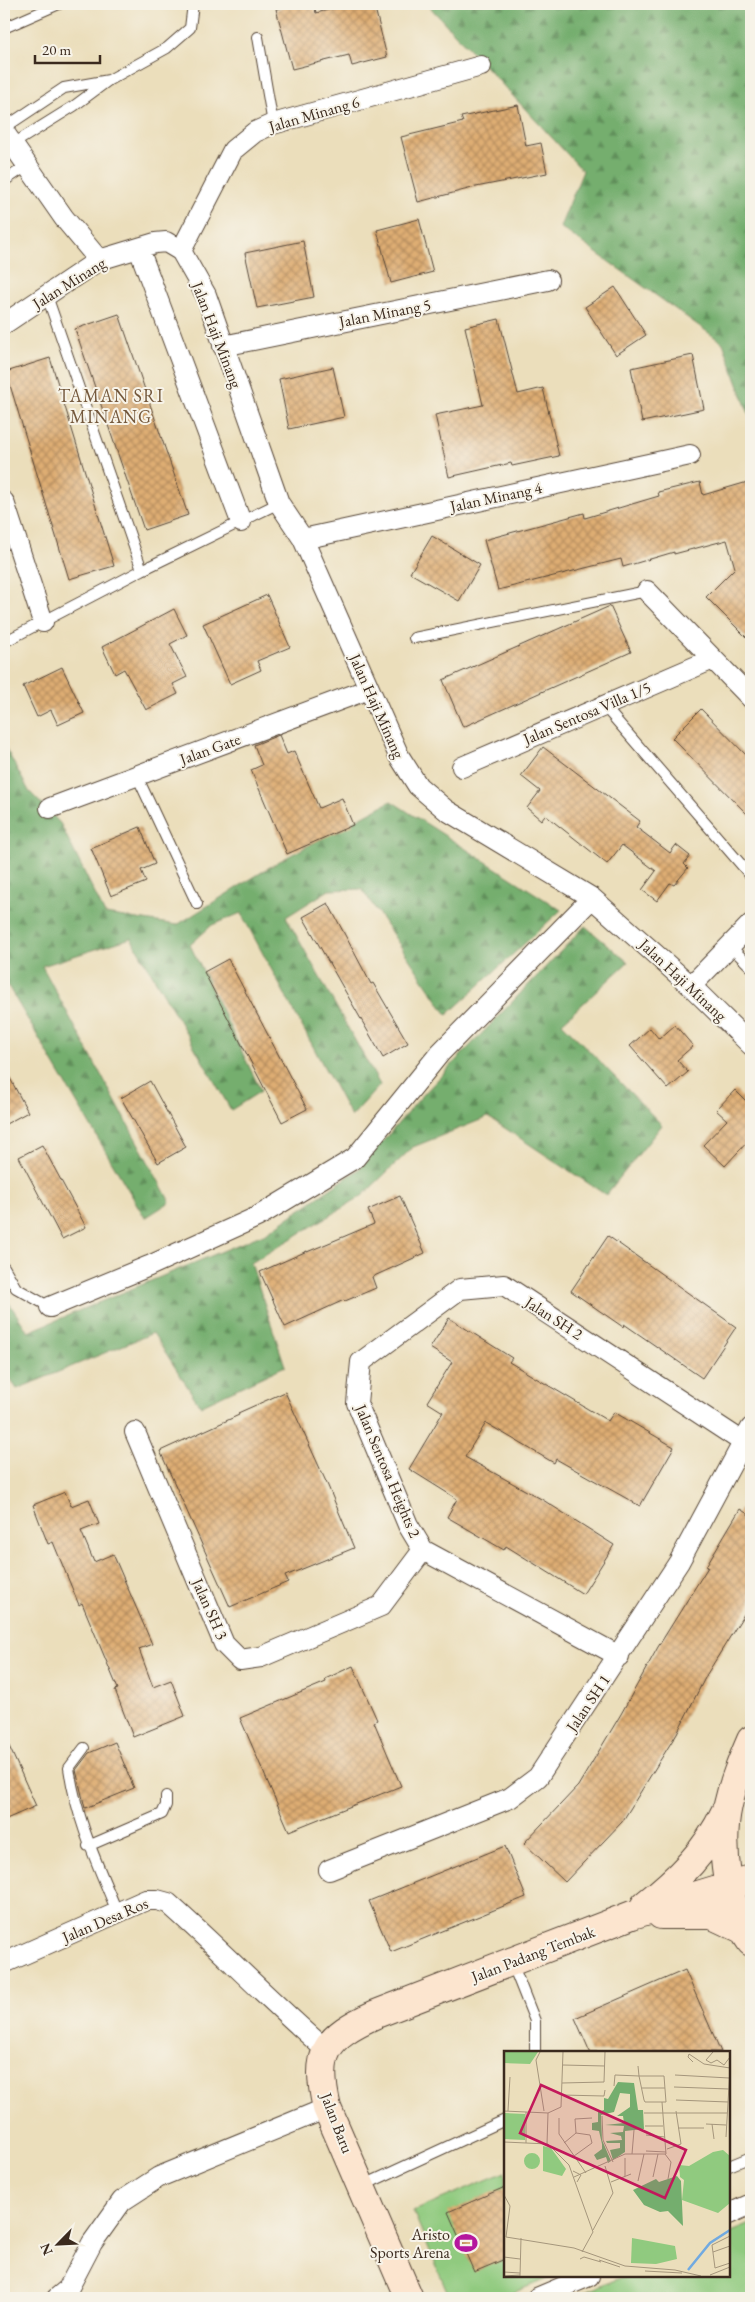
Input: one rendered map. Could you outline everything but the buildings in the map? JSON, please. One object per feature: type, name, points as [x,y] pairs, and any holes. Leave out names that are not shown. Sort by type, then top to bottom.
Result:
[{"type":"street","name":"Jalan Minang 6","points":[[174,247],[233,150],[255,132],[273,124],[481,66]]},
{"type":"street","points":[[7,134],[64,218],[99,260]]},
{"type":"street","name":"Jalan Minang","points":[[4,324],[99,260],[139,250],[156,243],[174,247]]},
{"type":"street","name":"Jalan Haji Minang","points":[[174,247],[206,295],[279,503],[303,539],[399,756],[418,786],[446,810],[592,898],[691,986],[751,1044]]},
{"type":"street","points":[[139,250],[241,522]]},
{"type":"street","name":"Jalan Minang 5","points":[[223,346],[548,280]]},
{"type":"street","name":"Jalan Minang 4","points":[[303,539],[690,455]]},
{"type":"street","points":[[4,502],[44,622]]},
{"type":"street","points":[[647,591],[751,698]]},
{"type":"street","name":"Jalan Sentosa Villa 1/5","points":[[462,767],[713,659]]},
{"type":"street","name":"Jalan Gate","points":[[50,808],[370,689]]},
{"type":"street","points":[[50,1307],[149,1266],[257,1217],[355,1158],[440,1053],[592,898]]},
{"type":"street","points":[[691,986],[751,924]]},
{"type":"street","name":"Jalan SH 2","points":[[361,1362],[460,1289],[504,1285],[747,1435]]},
{"type":"street","name":"Jalan Sentosa Heights 2","points":[[361,1362],[357,1403],[408,1525],[423,1550]]},
{"type":"street","name":"Jalan SH 3","points":[[135,1432],[224,1644],[240,1660],[261,1657],[380,1606],[423,1550]]},
{"type":"street","name":"Jalan SH 1","points":[[329,1870],[510,1798],[538,1777],[679,1562],[747,1435]]},
{"type":"street","points":[[423,1550],[619,1656]]},
{"type":"street","points":[[632,1916],[676,1881],[703,1849],[718,1827],[727,1808],[734,1781],[751,1740]]},
{"type":"street","points":[[727,1808],[726,1862],[740,1883],[747,1936]]},
{"type":"street","name":"Jalan Padang Tembak","points":[[325,2050],[340,2033],[358,2022],[632,1916],[740,1883]]},
{"type":"street","name":"Jalan Desa Ros","points":[[4,1963],[146,1900],[157,1900],[168,1903],[222,1951],[276,2006],[325,2050]]},
{"type":"street","points":[[632,1916],[712,1915],[747,1936]]},
{"type":"street","name":"Jalan Baru","points":[[325,2050],[322,2068],[323,2089],[327,2108],[409,2298]]},
{"type":"street","points":[[57,2298],[68,2290],[92,2243],[122,2200],[159,2177],[327,2108]]},
{"type":"street","points":[[730,2214],[751,2204]]},
{"type":"street","points":[[537,2298],[586,2277]]},
{"type":"lane","points":[[4,28],[59,4]]},
{"type":"lane","points":[[7,134],[74,106],[109,80],[167,48],[190,28],[193,4]]},
{"type":"lane","points":[[258,37],[273,124]]},
{"type":"lane","points":[[7,134],[64,88],[109,80]]},
{"type":"lane","points":[[4,181],[28,165]]},
{"type":"lane","points":[[47,296],[142,570]]},
{"type":"lane","points":[[4,642],[142,570],[279,503]]},
{"type":"lane","points":[[414,638],[647,591]]},
{"type":"lane","points":[[604,706],[751,876]]},
{"type":"lane","points":[[137,776],[197,904]]},
{"type":"lane","points":[[730,946],[751,967]]},
{"type":"lane","points":[[4,1267],[16,1288],[50,1307]]},
{"type":"lane","points":[[84,1748],[69,1768],[72,1790],[88,1846],[118,1914]]},
{"type":"lane","points":[[88,1846],[162,1814],[166,1805],[166,1796]]},
{"type":"lane","points":[[512,1963],[535,2021],[535,2051]]},
{"type":"lane","points":[[362,2186],[504,2120]]},
{"type":"lane","points":[[730,2166],[751,2157]]},
{"type":"green space","points":[[427,4],[751,4],[751,420],[723,343],[560,227],[583,171]]},
{"type":"green space","points":[[4,745],[29,791],[60,823],[105,914],[177,925],[278,862],[391,801],[561,910],[447,1015],[362,889],[329,890],[286,917],[380,1085],[351,1117],[241,913],[212,925],[190,945],[261,1091],[231,1110],[131,938],[42,966],[170,1202],[145,1218],[8,986],[4,988]]},
{"type":"green space","points":[[585,926],[628,962],[562,1023],[662,1125],[606,1195],[488,1117],[413,1147],[362,1196],[251,1263],[285,1366],[200,1406],[153,1333],[17,1389],[4,1371],[4,1295],[28,1332],[266,1233],[358,1170],[421,1097]]},
{"type":"green space","name":"Aristo Sports Arena","points":[[504,2172],[504,2277],[552,2277],[500,2298],[450,2298],[413,2211]]},
{"type":"green space","points":[[751,2224],[751,2298],[570,2298],[622,2277],[730,2277],[730,2233]]},
{"type":"place","name":"Aristo Sports Arena","points":[[466,2243]]},
{"type":"district","name":"TAMAN SRI MINANG","points":[[111,405]]}]
